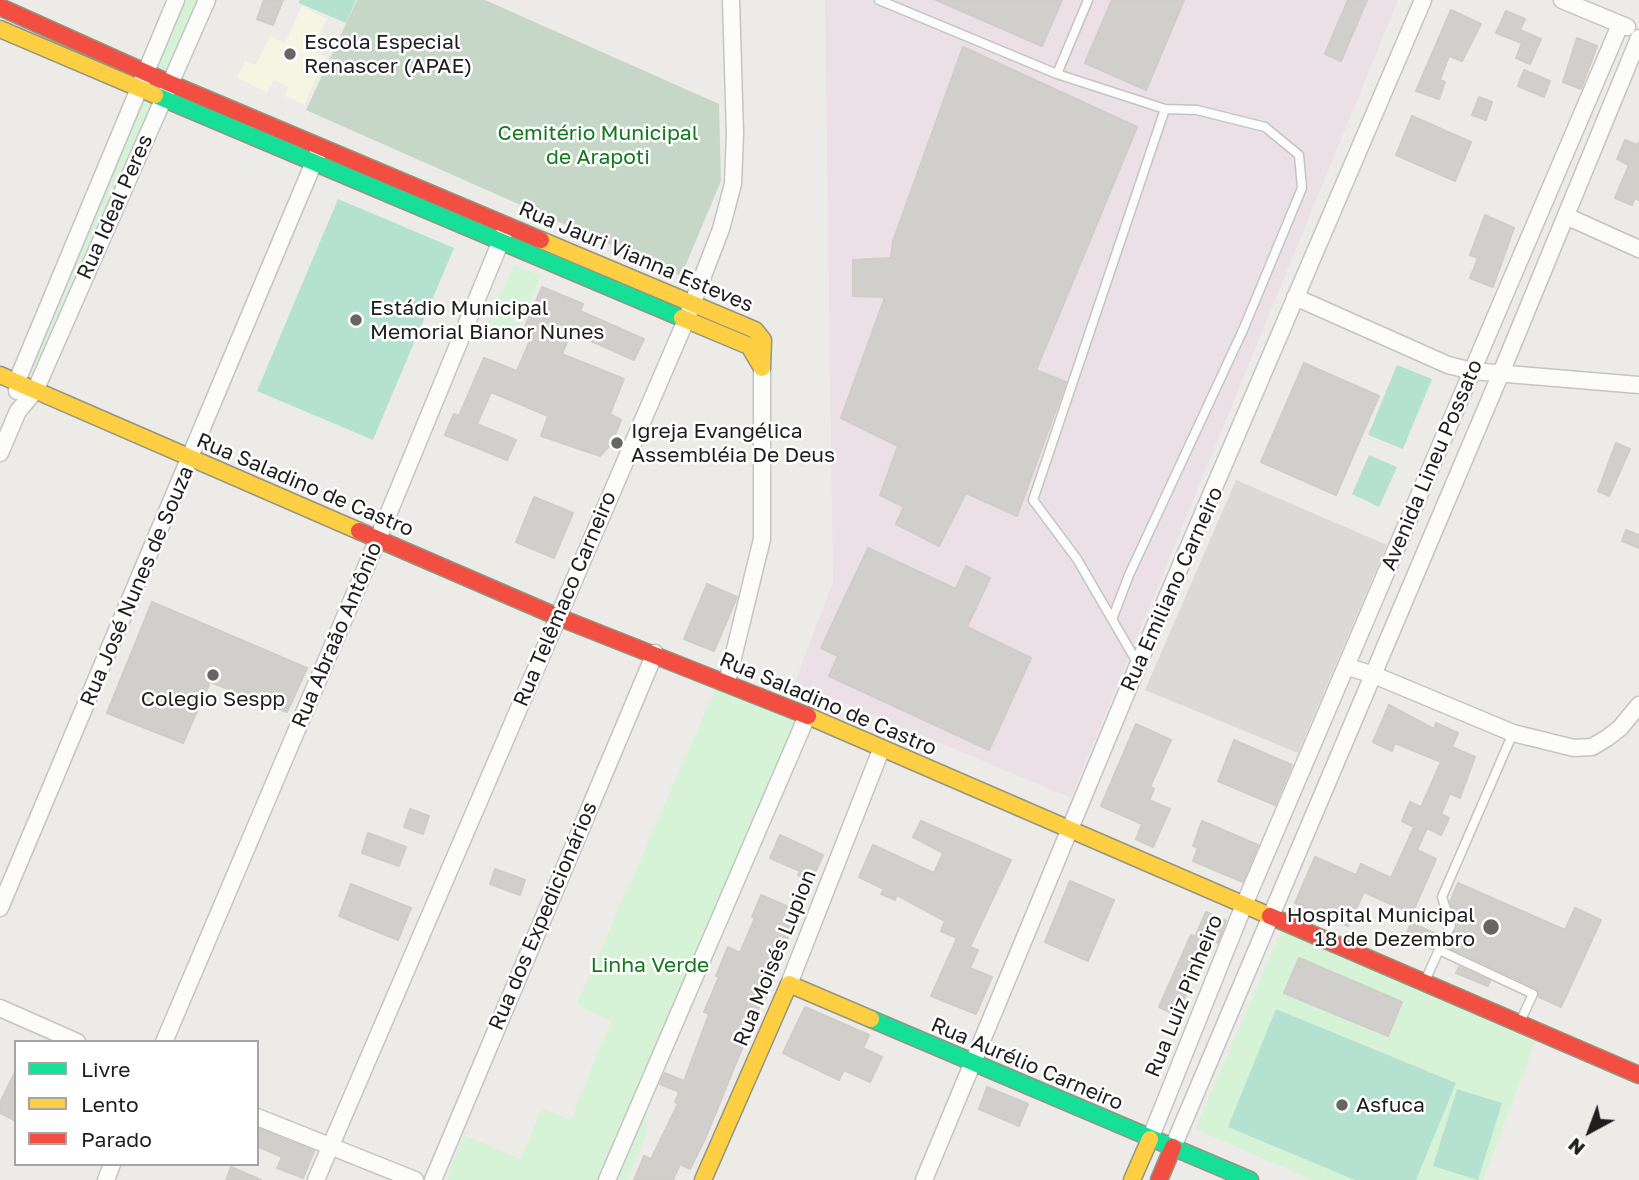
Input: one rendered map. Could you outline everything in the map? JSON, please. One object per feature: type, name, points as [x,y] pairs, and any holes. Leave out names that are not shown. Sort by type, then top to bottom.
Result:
[{"type":"street","name":"Rua Ideal Peres","points":[[18,411],[17,381],[176,0]]},
{"type":"street","name":"Rua Ideal Peres","points":[[0,453],[18,411],[35,391],[207,0]]},
{"type":"street","name":"Rua Telêmaco Carneiro","points":[[316,1180],[686,320],[721,229],[733,184],[735,134],[731,0]]},
{"type":"street","name":"Rua Emiliano Carneiro","points":[[923,1180],[1138,664],[1223,472],[1423,0]]},
{"type":"street","points":[[1562,0],[1639,31]]},
{"type":"street","name":"Rua Jauri Vianna Esteves","points":[[0,7],[146,72],[166,89],[317,154],[504,233],[692,303],[755,331],[763,340],[762,368]]},
{"type":"street","name":"Avenida Lineu Possato","points":[[1244,905],[1348,667],[1620,25]]},
{"type":"street","name":"Rua Jauri Vianna Esteves","points":[[0,29],[140,88],[166,89]]},
{"type":"street","name":"Avenida Lineu Possato","points":[[1270,915],[1374,675],[1639,38]]},
{"type":"street","name":"Rua José Nunes de Souza","points":[[0,908],[191,460],[317,154]]},
{"type":"street","points":[[1566,216],[1639,249]]},
{"type":"street","name":"Rua Jauri Vianna Esteves","points":[[504,233],[686,320],[749,346],[762,368]]},
{"type":"street","name":"Rua Abraão Antônio","points":[[165,1040],[378,539],[504,233]]},
{"type":"street","points":[[1295,297],[1448,365],[1472,371],[1639,385]]},
{"type":"street","points":[[727,682],[762,538],[762,368]]},
{"type":"street","name":"Rua Saladino de Castro","points":[[0,375],[558,617],[727,682],[1639,1075]]},
{"type":"street","name":"Rua dos Expedicionários","points":[[433,1180],[655,653]]},
{"type":"street","points":[[1348,667],[1374,675],[1513,733],[1574,748],[1592,747],[1620,728],[1639,705]]},
{"type":"street","points":[[607,1180],[807,716]]},
{"type":"street","name":"Rua Moisés Lupion","points":[[703,1180],[789,984],[881,750]]},
{"type":"street","points":[[1283,814],[1308,824]]},
{"type":"street","name":"Rua Luiz Pinheiro","points":[[1132,1180],[1244,905]]},
{"type":"street","points":[[1159,1180],[1270,915]]},
{"type":"street","name":"Rua Aurélio Carneiro","points":[[789,984],[1250,1180]]},
{"type":"street","points":[[0,1008],[72,1040]]},
{"type":"street","points":[[259,1118],[415,1180]]},
{"type":"lane","points":[[879,0],[1057,74],[1165,109],[1197,110],[1265,127],[1299,155],[1302,188],[1243,330],[1129,575],[1114,617]]},
{"type":"lane","points":[[1057,74],[1088,0]]},
{"type":"lane","points":[[1138,664],[1114,617],[1077,559],[1033,500],[1165,109]]},
{"type":"lane","points":[[1424,984],[1451,925],[1441,897],[1513,733]]},
{"type":"lane","points":[[1439,950],[1533,994],[1519,1025]]},
{"type":"shaded area","points":[[825,0],[1398,0],[1071,798],[795,682],[833,582]]},
{"type":"shaded area","name":"Escola Especial Renascer (APAE)","points":[[302,6],[327,19],[312,51],[326,57],[304,105],[285,96],[289,87],[274,80],[267,93],[237,78],[245,61],[256,65],[270,36],[285,43]]},
{"type":"shaded area","points":[[1236,480],[1387,545],[1298,753],[1145,690]]},
{"type":"green space","points":[[181,0],[204,0],[34,372],[29,375],[26,369]]},
{"type":"green space","points":[[300,0],[356,0],[346,23],[299,3]]},
{"type":"green space","name":"Cemitério Municipal de Arapoti","points":[[357,0],[485,0],[719,104],[721,181],[681,276],[306,110]]},
{"type":"green space","name":"Estádio Municipal Memorial Bianor Nunes","points":[[338,199],[454,248],[373,440],[257,391]]},
{"type":"green space","points":[[514,265],[541,276],[517,333],[488,322]]},
{"type":"green space","points":[[1397,365],[1432,379],[1403,449],[1368,435]]},
{"type":"green space","points":[[1369,455],[1397,467],[1379,507],[1352,494]]},
{"type":"green space","name":"Linha Verde","points":[[717,685],[810,726],[649,1093],[645,1137],[627,1180],[446,1180],[464,1135],[520,1159],[542,1109],[571,1120],[611,1021],[577,1004]]},
{"type":"green space","points":[[1282,929],[1535,1042],[1483,1180],[1313,1180],[1195,1129]]},
{"type":"green space","name":"Asfuca","points":[[1276,1009],[1456,1083],[1416,1180],[1355,1180],[1228,1127]]},
{"type":"green space","points":[[1457,1089],[1502,1103],[1478,1180],[1433,1166]]},
{"type":"building","points":[[264,0],[283,0],[273,25],[257,19]]},
{"type":"building","points":[[936,0],[1062,0],[1042,46]]},
{"type":"building","points":[[1112,0],[1184,0],[1146,90],[1085,63]]},
{"type":"building","points":[[1348,0],[1367,0],[1341,61],[1325,54]]},
{"type":"building","points":[[1451,10],[1481,24],[1462,61],[1449,56],[1440,80],[1445,82],[1439,99],[1416,91]]},
{"type":"building","points":[[1506,11],[1525,19],[1520,30],[1541,39],[1530,64],[1516,58],[1522,43],[1496,33]]},
{"type":"building","points":[[1577,38],[1597,46],[1581,89],[1563,82]]},
{"type":"building","points":[[963,47],[1137,127],[1036,370],[1066,382],[1017,516],[966,493],[939,546],[896,524],[904,507],[880,495],[898,446],[841,418],[885,297],[853,296],[853,260],[891,258],[893,241]]},
{"type":"building","points":[[1524,70],[1550,81],[1544,97],[1518,86]]},
{"type":"building","points":[[1479,97],[1492,102],[1486,120],[1472,115]]},
{"type":"building","points":[[1412,116],[1471,142],[1455,181],[1396,155]]},
{"type":"building","points":[[1625,140],[1637,145],[1639,142],[1639,200],[1635,198],[1632,205],[1615,198],[1629,165],[1617,159]]},
{"type":"building","points":[[1485,215],[1514,228],[1493,287],[1470,278],[1478,258],[1470,255]]},
{"type":"building","points":[[542,287],[583,304],[580,311],[644,339],[634,360],[571,332],[562,354],[624,379],[610,414],[621,420],[612,443],[600,456],[541,436],[548,416],[491,392],[477,424],[516,440],[507,460],[445,435],[454,414],[459,416],[484,358],[517,371],[534,331],[525,327]]},
{"type":"building","points":[[1304,363],[1379,396],[1336,495],[1261,462]]},
{"type":"building","points":[[1616,443],[1630,449],[1609,496],[1598,491]]},
{"type":"building","points":[[534,497],[573,513],[554,558],[516,542]]},
{"type":"building","points":[[1626,530],[1639,535],[1639,548],[1622,541]]},
{"type":"building","points":[[868,548],[956,589],[966,566],[990,578],[967,627],[1031,658],[989,750],[829,676],[838,656],[821,648]]},
{"type":"building","points":[[707,584],[737,597],[714,651],[684,639]]},
{"type":"building","name":"Colegio Sespp","points":[[152,602],[307,668],[287,712],[210,682],[183,743],[107,713]]},
{"type":"building","points":[[1389,705],[1434,729],[1436,723],[1458,733],[1452,747],[1475,757],[1460,798],[1450,793],[1441,814],[1449,818],[1441,835],[1427,828],[1417,850],[1436,859],[1412,914],[1364,892],[1348,926],[1295,903],[1315,857],[1356,875],[1361,864],[1391,878],[1414,827],[1402,821],[1410,802],[1421,807],[1441,762],[1395,743],[1392,751],[1373,742]]},
{"type":"building","points":[[1136,724],[1171,740],[1150,787],[1154,789],[1149,800],[1170,809],[1153,847],[1136,839],[1142,824],[1101,806]]},
{"type":"building","points":[[1234,740],[1292,765],[1275,805],[1218,781]]},
{"type":"building","points":[[410,809],[429,816],[423,834],[404,827]]},
{"type":"building","points":[[921,821],[1011,860],[970,947],[978,950],[970,968],[992,977],[976,1014],[931,996],[957,938],[941,931],[945,921],[897,895],[895,900],[881,894],[884,889],[859,877],[873,845],[934,873],[943,853],[913,837]]},
{"type":"building","points":[[1202,821],[1258,845],[1243,882],[1193,861],[1198,848],[1193,846]]},
{"type":"building","points":[[368,833],[406,847],[399,866],[362,853]]},
{"type":"building","points":[[780,835],[823,855],[811,881],[798,875],[800,871],[770,858]]},
{"type":"building","points":[[495,869],[525,880],[520,895],[490,884]]},
{"type":"building","points":[[1070,881],[1114,900],[1088,961],[1045,942]]},
{"type":"building","points":[[1458,883],[1565,930],[1575,908],[1601,920],[1561,1007],[1539,997],[1536,988],[1448,947],[1462,915],[1454,912],[1450,902]]},
{"type":"building","points":[[351,884],[411,908],[398,940],[339,916]]},
{"type":"building","points":[[761,895],[798,911],[776,968],[779,969],[766,998],[763,997],[705,1139],[690,1169],[680,1164],[673,1180],[634,1180],[644,1156],[651,1159],[678,1104],[675,1102],[679,1092],[660,1084],[665,1073],[684,1081],[709,1014],[704,1012],[728,947],[740,953],[755,918],[752,917]]},
{"type":"building","points":[[1206,912],[1226,921],[1218,943],[1208,938],[1178,1016],[1159,1007],[1191,935],[1195,937]]},
{"type":"building","points":[[1411,923],[1439,935],[1432,949],[1405,938]]},
{"type":"building","points":[[1299,958],[1402,1002],[1388,1036],[1284,993]]},
{"type":"building","points":[[1459,967],[1490,981],[1488,986],[1456,973]]},
{"type":"building","points":[[805,1007],[869,1035],[863,1048],[882,1057],[870,1082],[844,1070],[839,1080],[783,1053]]},
{"type":"building","points":[[14,1074],[14,1120],[0,1113],[0,1103]]},
{"type":"building","points":[[987,1087],[1028,1104],[1019,1126],[979,1109]]},
{"type":"building","points":[[259,1129],[314,1151],[303,1178],[277,1168],[282,1157],[259,1147]]},
{"type":"building","points":[[231,1167],[261,1180],[226,1180]]},
{"type":"traffic: fast","points":[[155,95],[682,318]]},
{"type":"traffic: fast","points":[[871,1019],[1250,1180]]},
{"type":"traffic: slow","points":[[0,29],[155,95]]},
{"type":"traffic: slow","points":[[541,240],[755,330],[763,340],[762,368],[749,346],[682,318]]},
{"type":"traffic: slow","points":[[0,375],[359,531]]},
{"type":"traffic: slow","points":[[808,716],[1270,916]]},
{"type":"traffic: slow","points":[[703,1180],[789,984],[871,1019]]},
{"type":"traffic: slow","points":[[1132,1180],[1150,1139]]},
{"type":"traffic: jam","points":[[0,7],[169,83],[541,240]]},
{"type":"traffic: jam","points":[[359,531],[558,617],[808,716]]},
{"type":"traffic: jam","points":[[1270,916],[1639,1075]]},
{"type":"traffic: jam","points":[[1159,1180],[1173,1147]]},
{"type":"place","name":"Escola Especial Renascer (APAE)","points":[[290,54]]},
{"type":"place","name":"Estádio Municipal Memorial Bianor Nunes","points":[[356,320]]},
{"type":"place","name":"Igreja Evangélica Assembléia De Deus","points":[[617,443]]},
{"type":"place","name":"Colegio Sespp","points":[[213,675]]},
{"type":"place","name":"Hospital Municipal 18 de Dezembro","points":[[1491,927]]},
{"type":"place","name":"Asfuca","points":[[1342,1105]]}]
